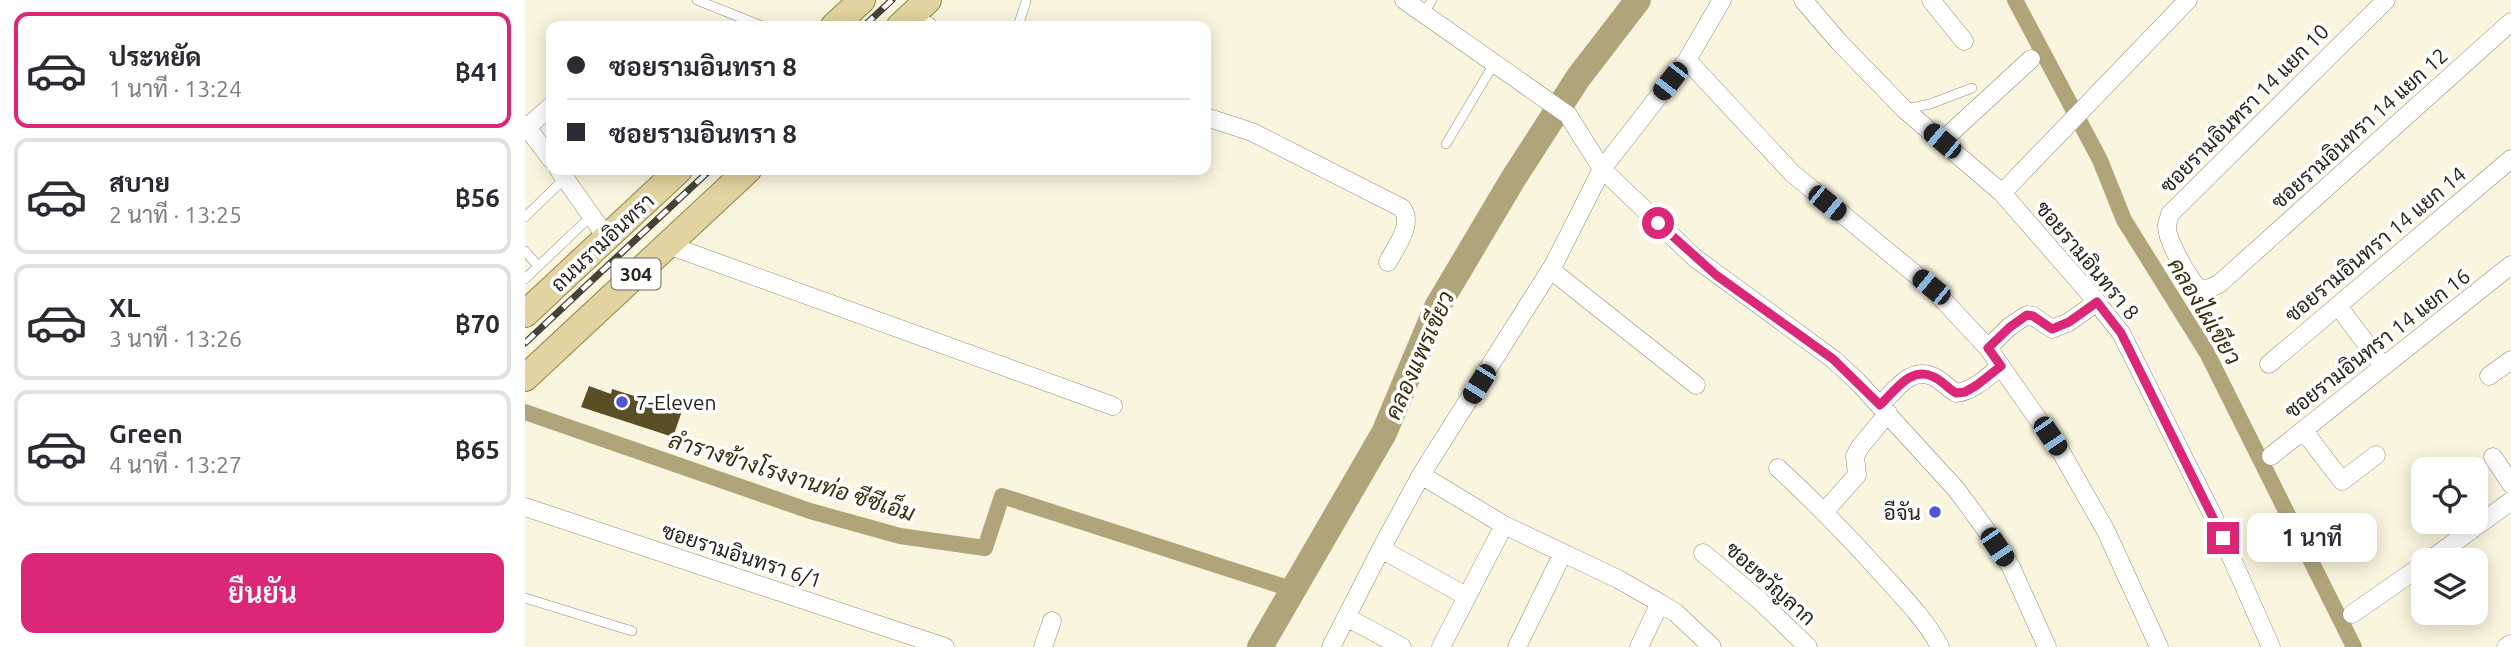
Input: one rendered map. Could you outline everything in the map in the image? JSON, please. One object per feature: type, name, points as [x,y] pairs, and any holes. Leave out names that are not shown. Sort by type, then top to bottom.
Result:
[{"type":"main road","points":[[839,21],[862,0]]},
{"type":"main road","points":[[914,21],[928,0]]},
{"type":"main road","name":"ถนนรามอินทรา","points":[[525,314],[674,175]]},
{"type":"main road","name":"304","points":[[525,378],[742,175]]},
{"type":"street","points":[[1404,0],[1428,7],[1495,62],[1568,115],[1602,169],[1695,258],[1833,359],[1884,409],[1956,489],[1984,527],[2011,567],[2047,647]]},
{"type":"street","points":[[1331,647],[1421,475],[1551,270],[1602,169],[1687,60],[1722,0]]},
{"type":"street","name":"ซอยรามอินทรา 8","points":[[1803,0],[1839,42],[1904,109],[2002,192],[2121,333],[2213,516],[2271,647]]},
{"type":"street","points":[[1931,0],[1964,41]]},
{"type":"street","points":[[2002,192],[2188,0]]},
{"type":"street","name":"ซอยรามอินทรา 14 แยก 10","points":[[2237,268],[2219,284],[2208,289],[2198,288],[2171,240],[2167,227],[2170,214],[2386,0]]},
{"type":"street","name":"ซอยรามอินทรา 14 แยก 12","points":[[2237,268],[2511,22]]},
{"type":"street","points":[[1942,141],[2031,59]]},
{"type":"street","points":[[1687,60],[1791,173],[1931,287],[1988,348],[2061,452],[2106,531],[2159,647]]},
{"type":"street","points":[[546,110],[525,127],[546,153]]},
{"type":"street","points":[[1211,119],[1252,132],[1402,208],[1407,223],[1388,262]]},
{"type":"street","name":"ซอยรามอินทรา 14 แยก 14","points":[[2269,364],[2511,159]]},
{"type":"street","points":[[563,175],[607,238]]},
{"type":"street","points":[[667,245],[1112,406]]},
{"type":"street","name":"ซอยรามอินทรา 14 แยก 16","points":[[2271,456],[2511,265]]},
{"type":"street","points":[[1551,270],[1696,386]]},
{"type":"street","points":[[1988,348],[2027,315],[2052,329],[2069,322],[2097,302]]},
{"type":"street","points":[[2338,306],[2383,366]]},
{"type":"street","points":[[2489,376],[2511,360]]},
{"type":"street","points":[[1825,511],[1857,475],[1856,456],[1860,447],[1884,409],[1911,375],[1922,372],[1936,377],[1956,393],[1965,392],[1977,385],[2001,366]]},
{"type":"street","points":[[2303,430],[2341,481],[2377,456]]},
{"type":"street","points":[[2493,457],[2511,484]]},
{"type":"street","points":[[1778,468],[1825,511],[1913,607],[1928,625],[1940,647]]},
{"type":"street","points":[[1421,475],[1504,525],[1660,603],[1712,647]]},
{"type":"street","points":[[2446,548],[2511,501]]},
{"type":"street","name":"ซอยรามอินทรา 6/1","points":[[525,507],[946,647]]},
{"type":"street","points":[[1441,647],[1504,525]]},
{"type":"street","points":[[1381,549],[1466,596]]},
{"type":"street","points":[[1517,647],[1563,553]]},
{"type":"street","name":"ซอยขวัญลาก","points":[[1703,553],[1759,600],[1808,647]]},
{"type":"street","points":[[2352,614],[2411,573]]},
{"type":"street","points":[[1639,647],[1660,603]]},
{"type":"street","points":[[1346,617],[1402,647]]},
{"type":"street","points":[[1044,647],[1052,621]]},
{"type":"street","points":[[2505,647],[2511,644]]},
{"type":"lane","points":[[697,0],[752,21]]},
{"type":"lane","points":[[1020,21],[1026,2]]},
{"type":"lane","points":[[1446,144],[1495,62]]},
{"type":"lane","points":[[1904,109],[1930,104],[1972,88]]},
{"type":"lane","points":[[525,216],[561,175]]},
{"type":"lane","points":[[525,279],[591,215]]},
{"type":"lane","points":[[525,251],[538,266]]},
{"type":"lane","points":[[525,597],[632,631]]},
{"type":"building","points":[[589,386],[611,394],[612,389],[682,411],[673,437],[581,407]]},
{"type":"waterway","name":"คลองแพรเขียว","points":[[1260,647],[1384,433],[1437,307],[1513,179],[1578,78],[1638,0]]},
{"type":"waterway","name":"คลองไผ่เขียว","points":[[2015,0],[2100,160],[2124,220],[2207,353],[2354,647]]},
{"type":"waterway","name":"ลำรางข้างโรงงานท่อ ซีซีเอ็ม","points":[[525,412],[810,511],[900,536],[985,548],[1002,496],[1294,590]]},
{"type":"railway","points":[[869,21],[892,0]]},
{"type":"railway","points":[[525,343],[705,175]]},
{"type":"place","name":"7-Eleven","points":[[622,402]]},
{"type":"place","name":"อีจัน","points":[[1935,512]]},
{"type":"route","points":[[1658,223],[1716,275],[1833,359],[1880,405],[1911,375],[1922,372],[1936,377],[1956,393],[1965,392],[2001,366],[1988,348],[2019,320],[2027,315],[2033,316],[2052,329],[2069,322],[2097,302],[2121,333],[2223,538]]}]
